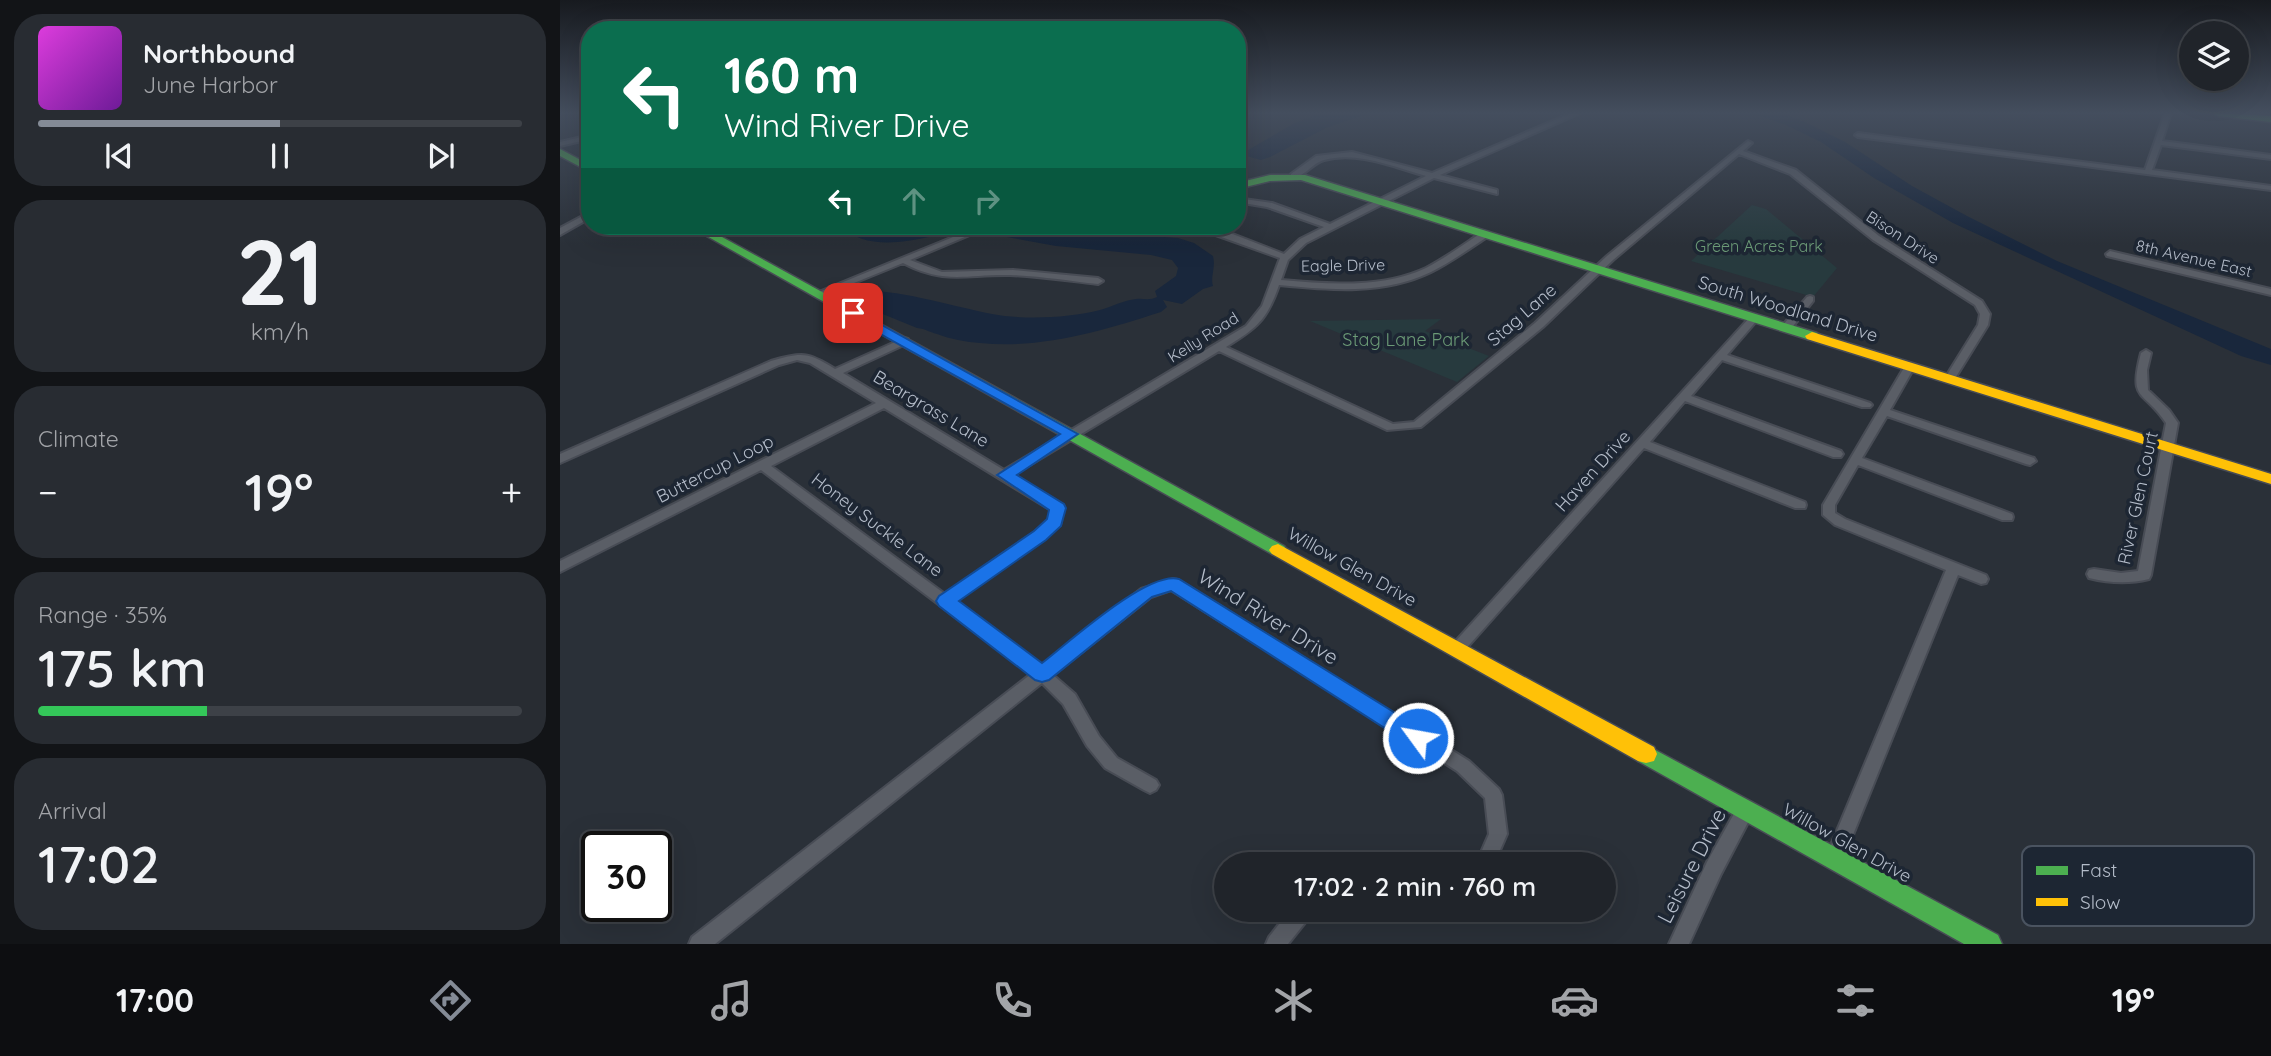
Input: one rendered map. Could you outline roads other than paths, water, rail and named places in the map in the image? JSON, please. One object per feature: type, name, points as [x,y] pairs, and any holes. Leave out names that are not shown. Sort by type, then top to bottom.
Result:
[{"type":"main road","name":"South Woodland Drive","points":[[1294,176],[2271,479]]},
{"type":"main road","points":[[1246,184],[1294,176]]},
{"type":"main road","name":"Willow Glen Drive","points":[[710,235],[1989,944]]},
{"type":"street","points":[[1294,176],[1314,160],[1329,157]]},
{"type":"street","points":[[1366,157],[1494,192]]},
{"type":"street","points":[[1285,257],[1303,241],[1329,226],[1475,157]]},
{"type":"street","name":"Stag Lane","points":[[1219,347],[1384,425],[1408,428],[1424,421],[1539,326],[1598,270],[1731,157]]},
{"type":"street","name":"Bison Drive","points":[[1754,157],[1793,172],[1876,238],[1979,303],[1985,314],[1983,325],[1950,378]]},
{"type":"street","points":[[2031,157],[2271,188]]},
{"type":"street","points":[[2148,172],[2153,157]]},
{"type":"street","points":[[1246,201],[1269,205],[1329,226]]},
{"type":"street","points":[[560,232],[581,219]]},
{"type":"street","points":[[818,294],[964,235]]},
{"type":"street","name":"Eagle Drive","points":[[1224,235],[1285,257]]},
{"type":"street","name":"Eagle Drive","points":[[1275,282],[1354,285],[1402,280],[1426,271],[1484,235]]},
{"type":"street","name":"8th Avenue East","points":[[2110,254],[2271,292]]},
{"type":"street","name":"Kelly Road","points":[[1005,475],[1219,347],[1257,321],[1267,307],[1285,257]]},
{"type":"street","points":[[902,260],[925,272],[943,277],[1001,272],[1098,281]]},
{"type":"street","points":[[1786,328],[1810,299]]},
{"type":"street","name":"Haven Drive","points":[[1458,648],[1754,318]]},
{"type":"street","points":[[560,459],[785,359],[808,358],[837,372],[904,341]]},
{"type":"street","name":"River Glen Court","points":[[2094,574],[2121,578],[2144,575],[2172,423],[2142,390],[2140,375],[2146,353]]},
{"type":"street","points":[[1721,356],[1866,405]]},
{"type":"street","points":[[1910,366],[1829,505],[1829,515],[1840,522],[1981,579]]},
{"type":"street","name":"Beargrass Lane","points":[[837,372],[1058,508],[1055,522],[1040,535],[945,601]]},
{"type":"street","points":[[1684,397],[1837,454]]},
{"type":"street","name":"Buttercup Loop","points":[[560,567],[885,403]]},
{"type":"street","points":[[1883,411],[2030,461]]},
{"type":"street","points":[[1642,443],[1800,505]]},
{"type":"street","points":[[1855,460],[2007,517]]},
{"type":"street","name":"Honey Suckle Lane","points":[[762,466],[1042,674],[1069,699],[1093,741],[1111,763],[1150,785]]},
{"type":"street","points":[[1835,857],[1954,568]]},
{"type":"street","name":"Wind River Drive","points":[[699,944],[1146,593],[1173,584],[1463,766],[1493,796],[1498,834],[1490,852]]},
{"type":"street","name":"Leisure Drive","points":[[1679,944],[1714,868],[1746,809]]},
{"type":"street","points":[[1276,944],[1293,922]]},
{"type":"water","points":[[1843,157],[1868,157],[1912,186],[2057,261],[2271,349],[2271,365],[2241,356],[1953,223]]},
{"type":"water","points":[[853,235],[935,235],[901,242],[867,240]]},
{"type":"water","points":[[996,235],[1138,235],[1178,238],[1194,243],[1213,256],[1213,286],[1203,289],[1182,304],[1163,300],[1167,307],[1161,312],[1117,326],[1049,341],[1003,344],[969,342],[947,337],[917,328],[841,297],[843,293],[876,291],[1004,316],[1060,316],[1088,313],[1131,300],[1157,297],[1155,291],[1176,276],[1178,268],[1172,260],[1151,255],[1056,246]]},
{"type":"park label","name":"Green Acres Park","points":[[1759,246]]},
{"type":"park label","name":"Stag Lane Park","points":[[1406,340]]}]
